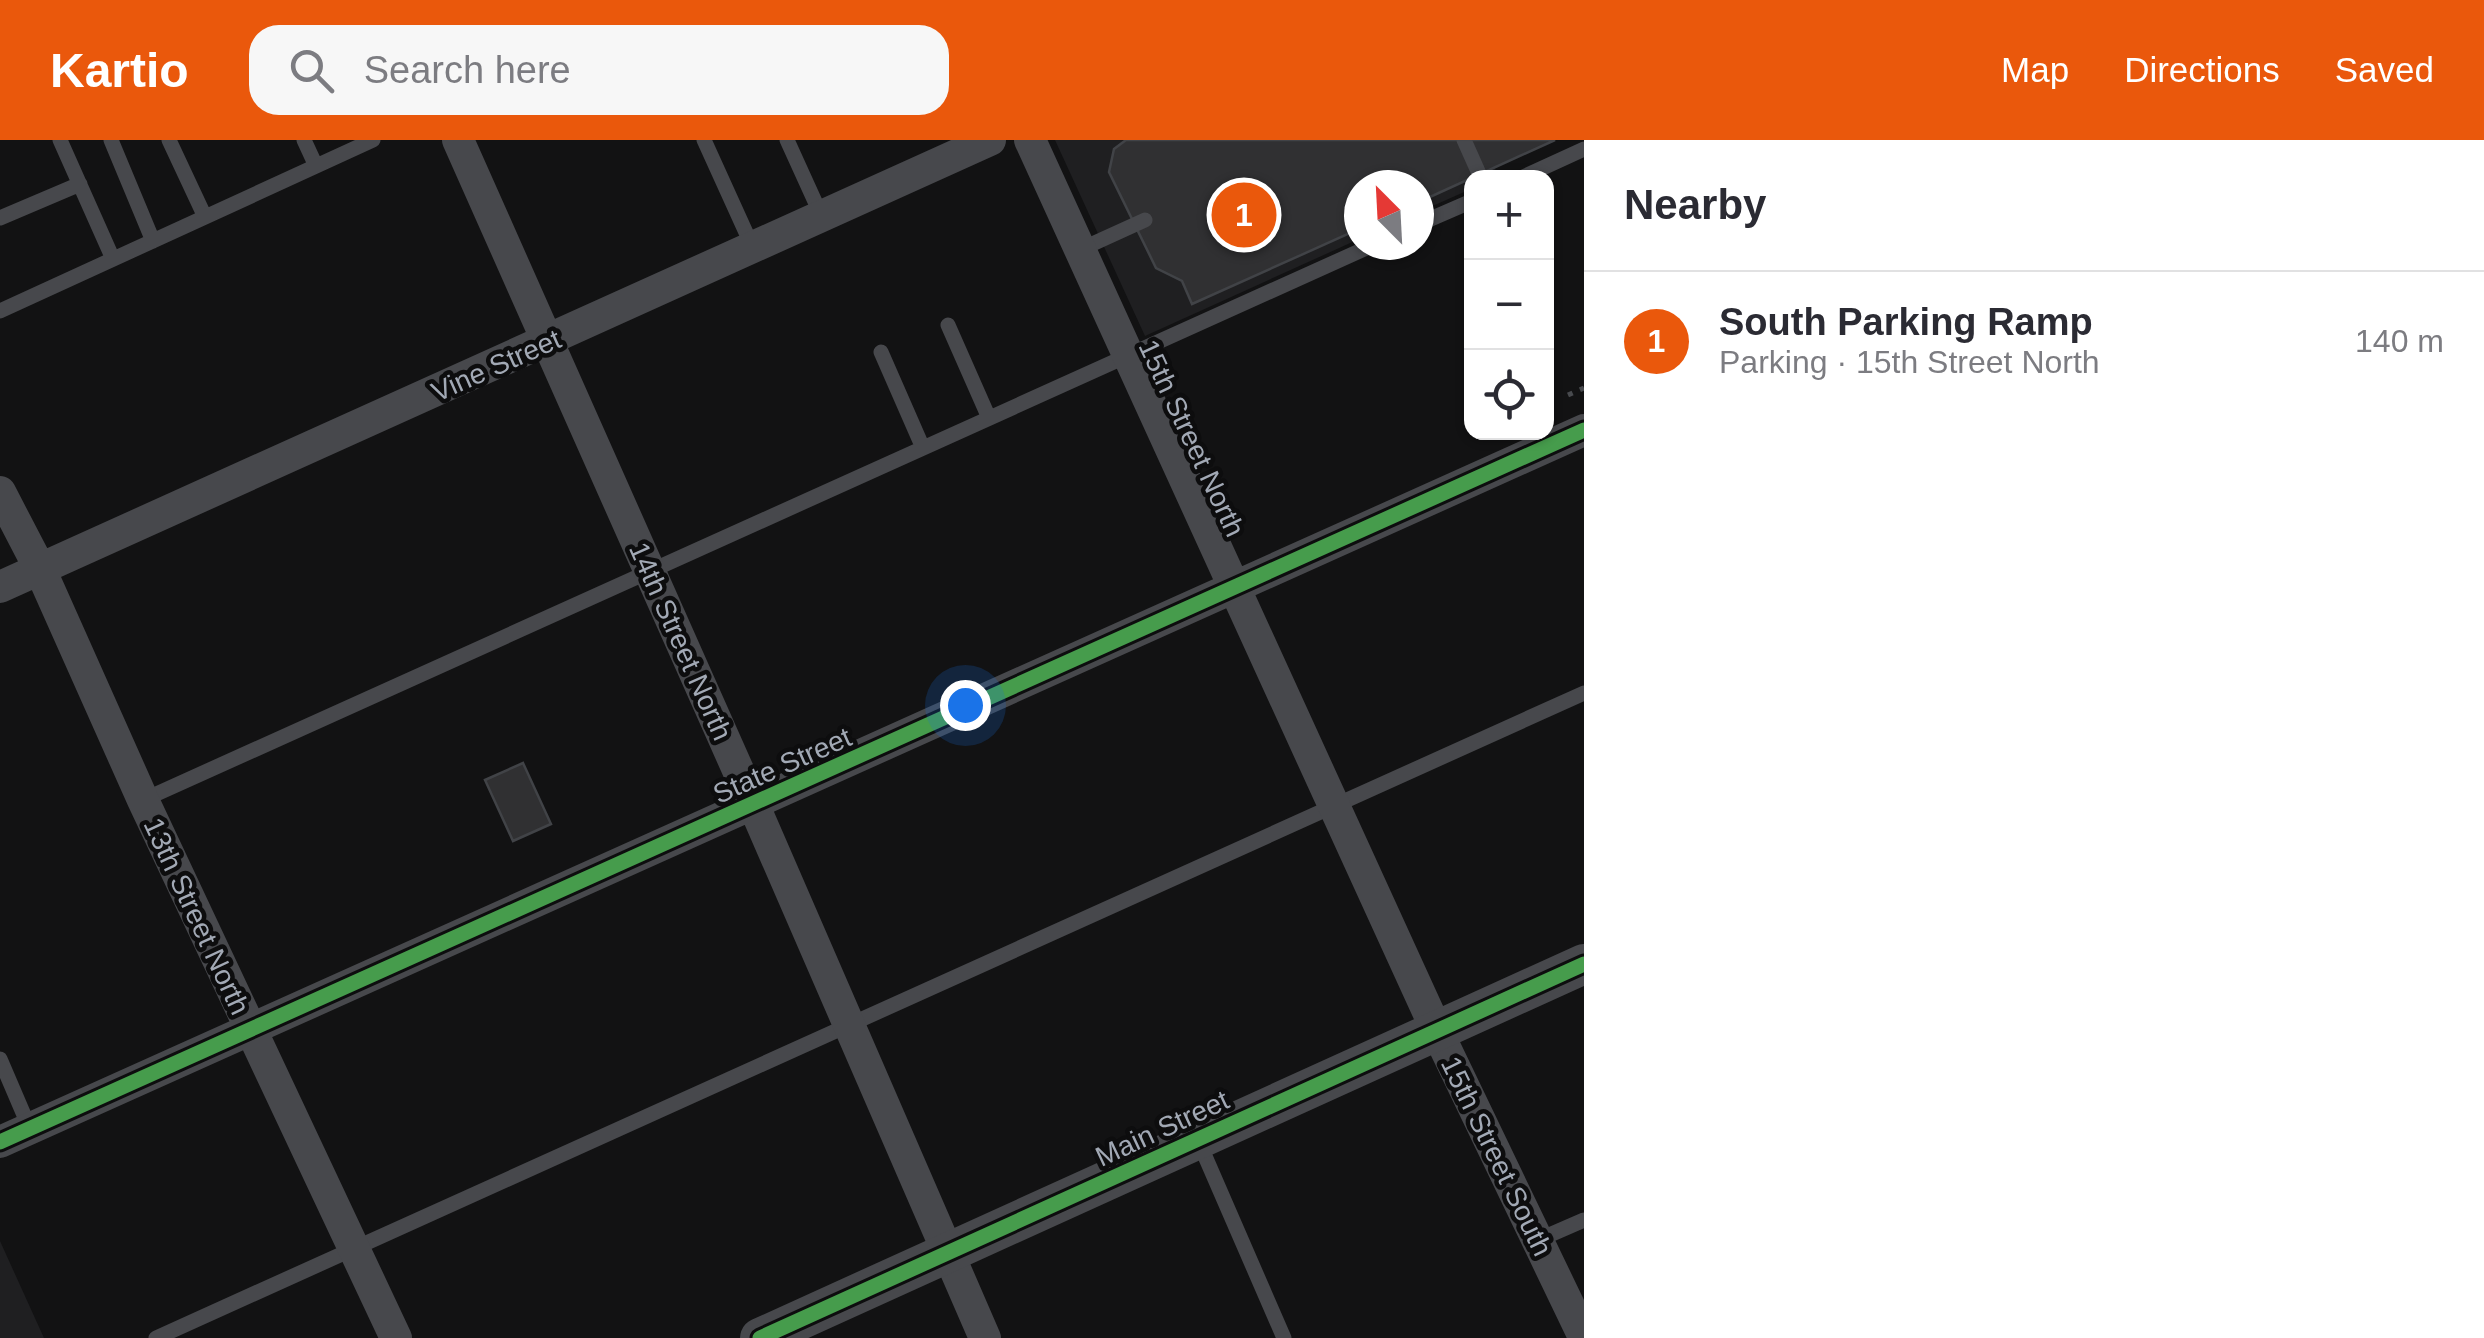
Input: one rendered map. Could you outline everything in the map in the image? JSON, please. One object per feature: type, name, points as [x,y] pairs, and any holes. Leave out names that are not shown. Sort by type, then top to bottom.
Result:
[{"type":"street","name":"14th Street North","points":[[458,140],[985,1338]]},
{"type":"street","name":"Vine Street","points":[[0,587],[990,140]]},
{"type":"street","name":"15th Street North","points":[[1030,140],[1436,1029]]},
{"type":"street","name":"State Street","points":[[0,1142],[1584,430]]},
{"type":"street","name":"13th Street North","points":[[0,492],[40,570],[250,1031],[396,1338]]},
{"type":"street","name":"Main Street","points":[[760,1338],[1584,964]]},
{"type":"street","name":"15th Street South","points":[[1436,1029],[1584,1337]]},
{"type":"lane","points":[[60,140],[113,259]]},
{"type":"lane","points":[[110,140],[153,241]]},
{"type":"lane","points":[[169,140],[205,217]]},
{"type":"lane","points":[[304,140],[316,166]]},
{"type":"lane","points":[[0,311],[373,140]]},
{"type":"lane","points":[[704,140],[753,248]]},
{"type":"lane","points":[[787,140],[822,217]]},
{"type":"lane","points":[[1464,140],[1477,170]]},
{"type":"lane","points":[[1539,170],[1584,149]]},
{"type":"lane","points":[[0,218],[80,184]]},
{"type":"lane","points":[[1434,217],[1464,204]]},
{"type":"lane","points":[[1079,250],[1145,220]]},
{"type":"lane","points":[[143,800],[1344,258]]},
{"type":"lane","points":[[948,325],[989,418]]},
{"type":"lane","points":[[881,352],[923,448]]},
{"type":"lane","points":[[156,1338],[175,1334],[353,1247],[1584,692]]},
{"type":"lane","points":[[0,1059],[30,1129]]},
{"type":"lane","points":[[1198,1140],[1284,1338]]},
{"type":"lane","points":[[1538,1240],[1584,1220]]},
{"type":"path","points":[[1568,395],[1584,388]]},
{"type":"shaded area","points":[[1055,140],[1555,140],[1495,170],[1464,170],[1464,192],[1434,205],[1434,170],[1344,170],[1344,246],[1145,336]]},
{"type":"shaded area","points":[[0,1241],[44,1338],[0,1338]]},
{"type":"building","points":[[1126,140],[1555,140],[1489,170],[1464,170],[1464,181],[1434,195],[1434,170],[1344,170],[1344,236],[1192,304],[1182,281],[1156,268],[1109,172],[1114,149]]},
{"type":"building","points":[[523,763],[551,824],[513,841],[485,780]]},
{"type":"cycle path","points":[[0,1142],[1584,430]]},
{"type":"cycle path","points":[[760,1338],[1584,964]]},
{"type":"place","name":"South Parking Ramp","points":[[1244,215]]}]
